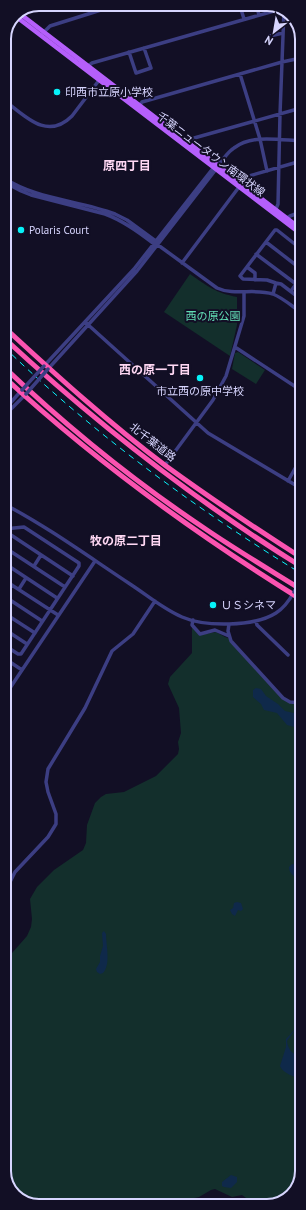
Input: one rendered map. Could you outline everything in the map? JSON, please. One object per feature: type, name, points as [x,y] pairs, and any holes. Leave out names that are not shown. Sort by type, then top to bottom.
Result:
[{"type":"highway","name":"北千葉道路","points":[[11,334],[46,367],[165,465],[245,522],[295,554]]},
{"type":"highway","name":"北千葉道路","points":[[11,344],[78,405],[160,471],[241,528],[295,563]]},
{"type":"highway","points":[[11,374],[86,440],[136,479],[206,529],[295,586]]},
{"type":"highway","points":[[11,383],[143,492],[207,538],[293,593]]},
{"type":"main road","name":"千葉ニュータウン南環状線","points":[[23,16],[42,34],[216,167],[238,180],[295,224]]},
{"type":"main road","name":"千葉ニュータウン南環状線","points":[[20,18],[140,105],[186,141],[239,187],[295,229]]},
{"type":"street","points":[[42,34],[50,26],[98,11]]},
{"type":"street","points":[[242,11],[244,19]]},
{"type":"street","points":[[258,11],[259,15]]},
{"type":"street","points":[[88,66],[92,63],[129,52],[272,12]]},
{"type":"street","points":[[276,209],[278,204],[284,17]]},
{"type":"street","points":[[270,36],[283,33]]},
{"type":"street","points":[[129,52],[136,73],[151,68],[144,48]]},
{"type":"street","points":[[140,105],[142,102],[282,62],[295,60]]},
{"type":"street","points":[[240,74],[260,139],[267,171]]},
{"type":"street","points":[[11,105],[39,125],[48,127],[55,126],[72,116],[101,78]]},
{"type":"street","points":[[186,141],[295,110]]},
{"type":"street","points":[[11,408],[86,323],[137,271],[156,243],[230,150],[249,140],[295,141]]},
{"type":"street","points":[[238,180],[295,163]]},
{"type":"street","points":[[11,183],[32,192],[115,214],[127,220],[217,288],[273,294],[295,308]]},
{"type":"street","points":[[11,186],[31,195],[114,217],[156,243]]},
{"type":"street","points":[[182,263],[239,187]]},
{"type":"street","points":[[287,218],[295,214]]},
{"type":"street","points":[[295,244],[275,230],[256,254],[240,278],[243,280],[268,280],[281,284],[295,294]]},
{"type":"street","points":[[266,242],[295,264]]},
{"type":"street","points":[[256,254],[295,283]]},
{"type":"street","points":[[247,267],[255,273],[255,280]]},
{"type":"street","points":[[273,294],[276,283]]},
{"type":"street","points":[[291,291],[295,285]]},
{"type":"street","points":[[165,465],[223,383],[244,316],[244,292]]},
{"type":"street","points":[[86,323],[196,423],[218,440],[295,485]]},
{"type":"street","points":[[235,347],[295,386]]},
{"type":"street","points":[[11,404],[23,393]]},
{"type":"street","points":[[288,481],[295,468]]},
{"type":"street","points":[[11,508],[30,518],[155,601],[178,615],[193,620],[229,624],[243,624],[256,621],[278,612],[285,605],[295,590]]},
{"type":"street","points":[[11,529],[24,528],[78,563],[79,566],[21,654],[18,654],[11,650]]},
{"type":"street","points":[[11,535],[72,576]]},
{"type":"street","points":[[11,551],[65,587]]},
{"type":"street","points":[[34,566],[41,555]]},
{"type":"street","points":[[11,686],[94,561]]},
{"type":"street","points":[[11,568],[57,598]]},
{"type":"street","points":[[19,589],[26,578]]},
{"type":"street","points":[[12,585],[58,616]]},
{"type":"street","points":[[11,601],[42,621]]},
{"type":"street","points":[[11,880],[15,872],[48,838],[56,824],[56,814],[46,782],[48,769],[84,708],[112,651],[133,634],[155,601]]},
{"type":"street","points":[[11,617],[35,633]]},
{"type":"street","points":[[193,620],[192,625],[200,634],[215,630],[229,636]]},
{"type":"street","points":[[256,621],[257,625],[288,656]]},
{"type":"street","points":[[229,624],[229,636],[235,646],[283,698],[290,702],[295,702]]},
{"type":"street","points":[[11,634],[27,644]]},
{"type":"street","points":[[11,663],[22,670]]},
{"type":"green space","name":"西の原公園","points":[[190,274],[212,288],[237,297],[237,325],[230,356],[164,312]]},
{"type":"green space","points":[[238,352],[265,370],[256,384],[232,369],[235,353]]},
{"type":"green space","points":[[192,627],[199,635],[216,632],[228,638],[279,695],[292,704],[295,704],[295,1174],[292,1183],[285,1192],[276,1197],[267,1199],[248,1199],[242,1195],[232,1197],[215,1189],[199,1197],[190,1199],[32,1198],[25,1195],[17,1188],[13,1181],[11,1171],[11,954],[27,936],[31,927],[32,919],[30,899],[37,887],[54,870],[83,850],[86,843],[87,825],[95,803],[106,794],[124,792],[156,776],[178,754],[178,742],[181,733],[179,708],[168,684],[170,677],[192,653]]},
{"type":"water","points":[[256,688],[261,689],[266,696],[285,711],[295,713],[295,727],[287,725],[277,713],[264,710],[261,704],[253,697],[253,690]]},
{"type":"water","points":[[292,864],[295,865],[295,877],[291,874],[289,867]]},
{"type":"water","points":[[234,903],[241,903],[243,909],[241,911],[238,910],[235,916],[230,910],[233,908]]},
{"type":"water","points":[[104,931],[106,934],[108,954],[107,965],[103,973],[100,974],[96,969],[100,962],[103,946],[102,933]]},
{"type":"water","points":[[295,1029],[287,1041],[288,1047],[295,1054],[295,1077],[284,1071],[280,1066],[286,1047],[286,1039]]},
{"type":"water","points":[[231,1175],[237,1177],[237,1182],[231,1188],[222,1186],[222,1182]]},
{"type":"railway","points":[[11,354],[74,410],[147,469],[223,523],[295,570]]},
{"type":"place","name":"印西市立原小学校","points":[[57,92]]},
{"type":"place","name":"Polaris Court","points":[[21,230]]},
{"type":"place","name":"市立西の原中学校","points":[[200,378]]},
{"type":"place","name":"ＵＳシネマ","points":[[213,605]]},
{"type":"district","name":"原四丁目","points":[[127,165]]},
{"type":"district","name":"西の原一丁目","points":[[155,369]]},
{"type":"district","name":"牧の原二丁目","points":[[126,540]]}]
